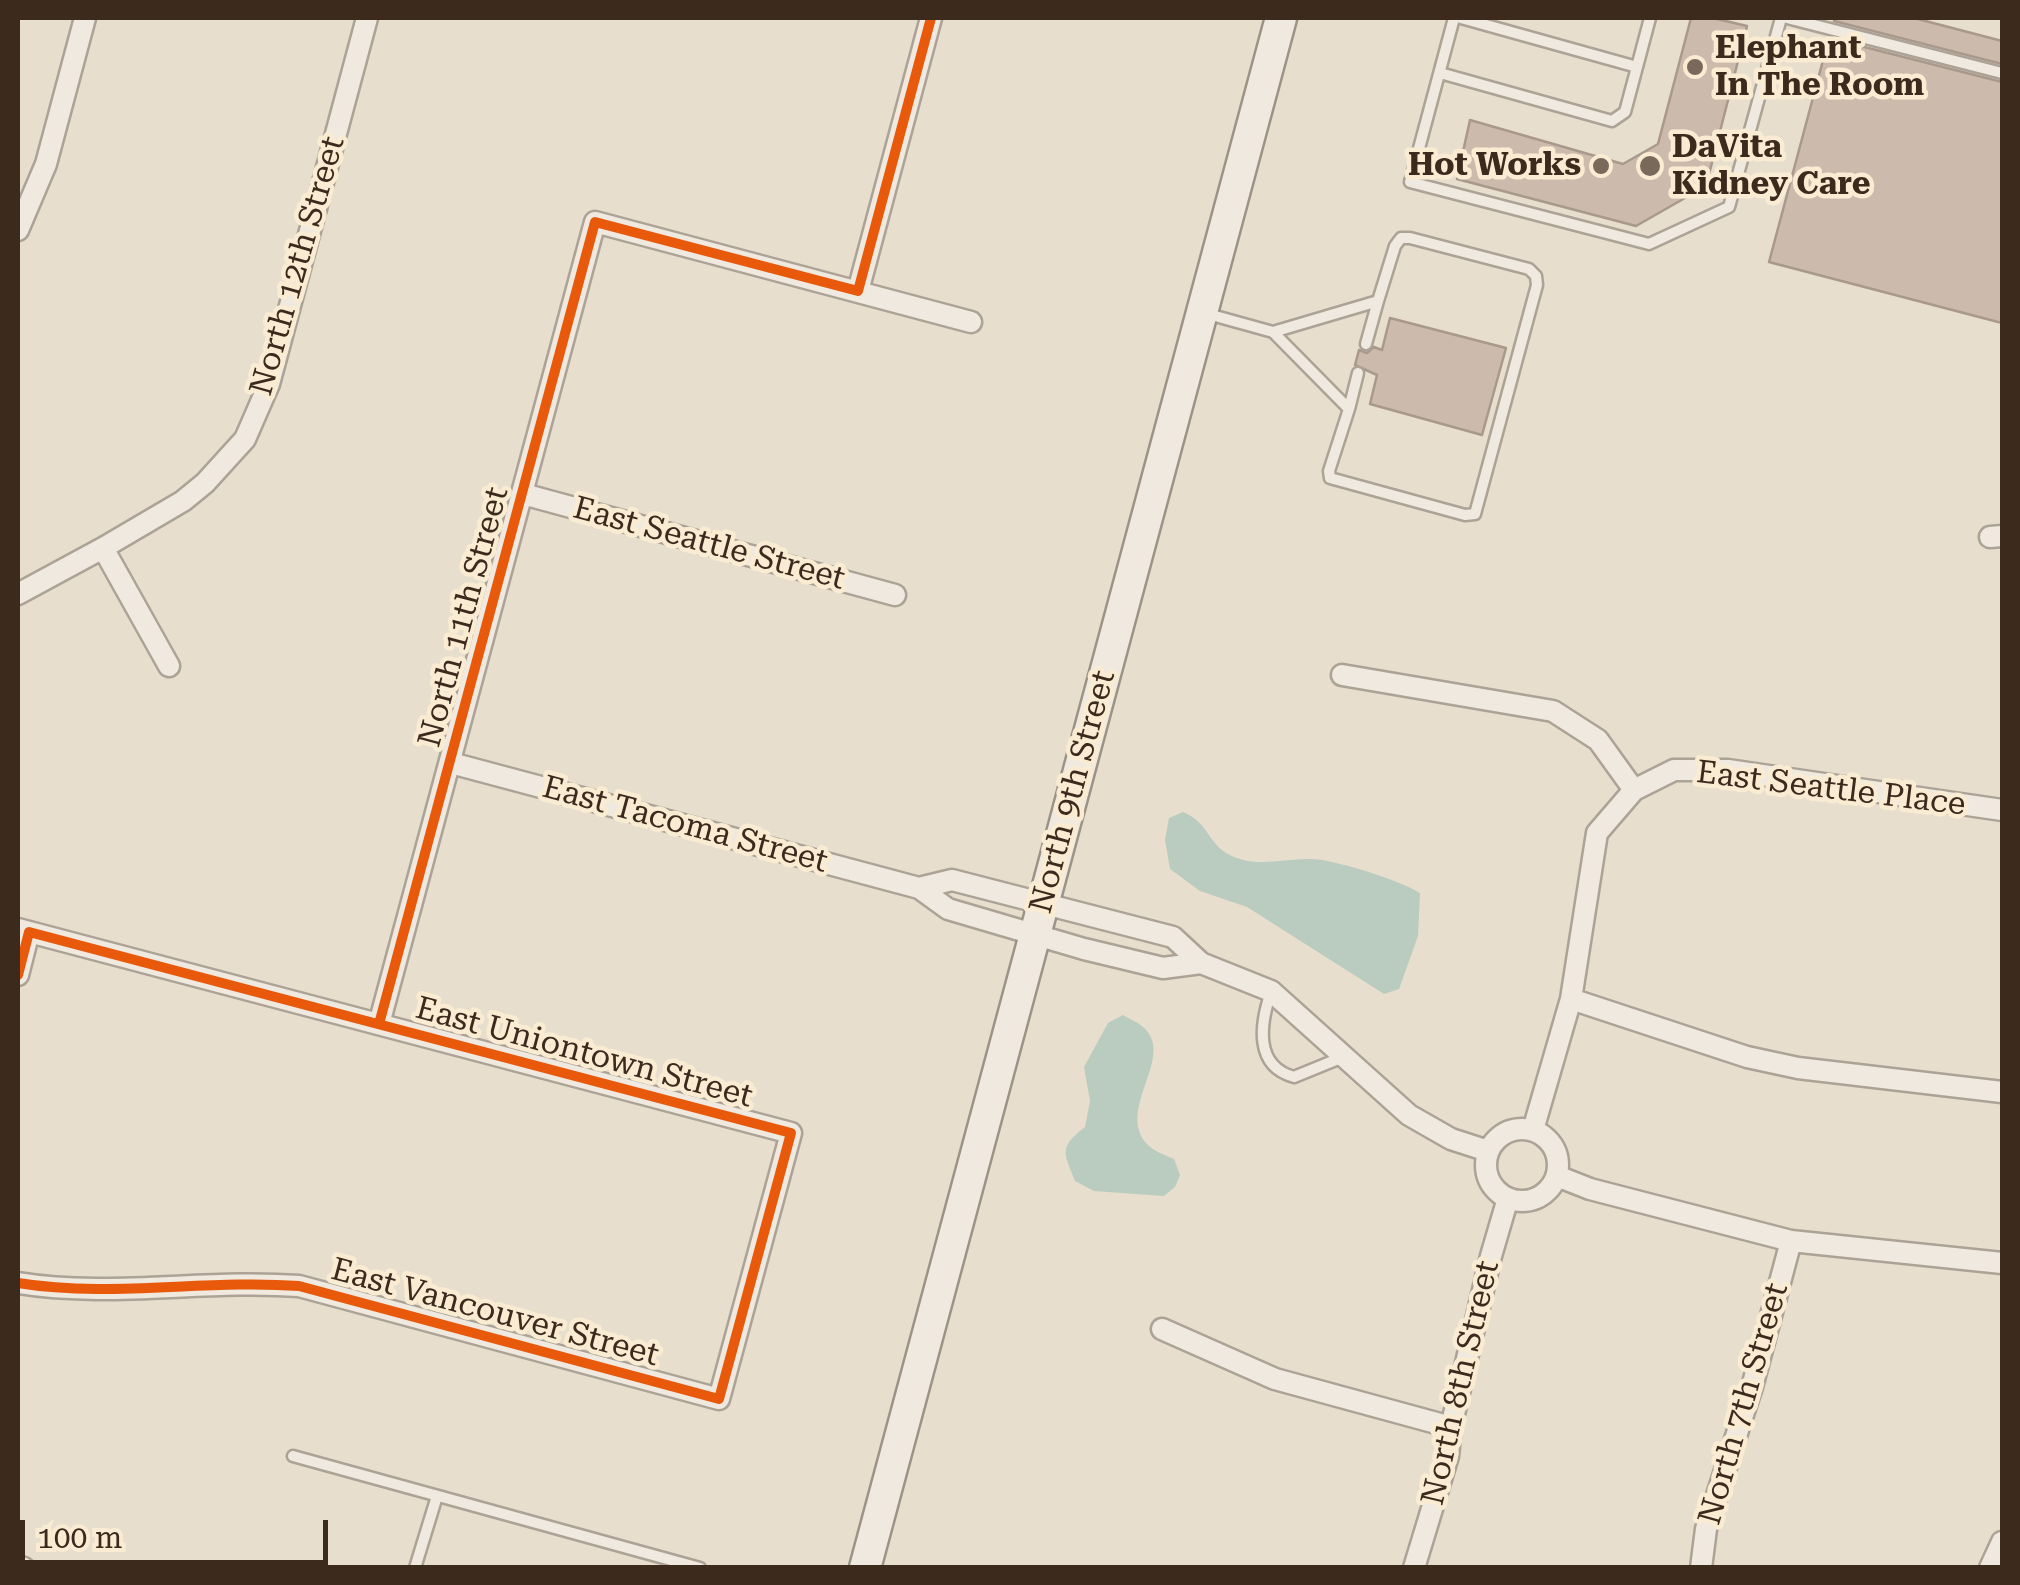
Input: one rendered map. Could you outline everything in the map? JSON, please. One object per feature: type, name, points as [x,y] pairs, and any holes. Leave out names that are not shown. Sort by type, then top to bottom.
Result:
[{"type":"main road","name":"North 9th Street","points":[[865,1568],[1281,18]]},
{"type":"street","points":[[18,230],[46,164],[85,18]]},
{"type":"street","name":"North 12th Street","points":[[103,548],[183,500],[221,469],[244,439],[268,384],[367,18]]},
{"type":"street","points":[[931,18],[858,291],[971,322]]},
{"type":"street","name":"North 11th Street","points":[[379,1024],[595,222],[858,291]]},
{"type":"street","name":"East Seattle Street","points":[[522,494],[896,594]]},
{"type":"street","points":[[18,594],[103,548],[169,666]]},
{"type":"street","points":[[1342,676],[1554,711],[1598,740],[1634,790],[1597,834],[1571,999],[1533,1130]]},
{"type":"street","name":"East Tacoma Street","points":[[451,762],[919,888],[948,909],[1034,935],[1163,968],[1201,963]]},
{"type":"street","name":"East Seattle Place","points":[[1634,790],[1674,770],[1728,770],[2002,810]]},
{"type":"street","name":"East Tacoma Street","points":[[919,888],[952,880],[1173,937],[1201,963],[1271,992],[1409,1115],[1451,1139],[1488,1151]]},
{"type":"street","points":[[18,975],[23,930]]},
{"type":"street","name":"East Uniontown Street","points":[[23,930],[790,1133],[719,1399]]},
{"type":"street","points":[[1571,999],[1747,1058],[1798,1068],[2002,1092]]},
{"type":"street","points":[[1533,1130],[1554,1148],[1558,1159],[1556,1176],[1538,1198],[1508,1198],[1497,1192],[1488,1177],[1488,1151],[1506,1132],[1533,1130]]},
{"type":"street","points":[[1556,1176],[1590,1189],[1791,1241],[2002,1263]]},
{"type":"street","name":"North 8th Street","points":[[1414,1568],[1448,1456],[1451,1427],[1490,1256],[1508,1198]]},
{"type":"street","name":"North 7th Street","points":[[1701,1568],[1706,1529],[1752,1387],[1791,1241]]},
{"type":"street","name":"East Vancouver Street","points":[[18,1283],[90,1288],[299,1286],[719,1399]]},
{"type":"street","points":[[1162,1329],[1275,1380],[1451,1427]]},
{"type":"street","points":[[1990,1568],[2002,1542]]},
{"type":"lane","points":[[1637,67],[1458,18],[1410,182],[1648,244],[1729,207],[1784,18],[2002,73]]},
{"type":"lane","points":[[1440,73],[1612,121],[1625,112],[1650,18]]},
{"type":"lane","points":[[1358,373],[1328,471],[1330,478],[1465,515],[1474,514],[1537,285],[1536,276],[1529,269],[1401,238],[1395,246],[1366,344]]},
{"type":"lane","points":[[1273,332],[1378,302]]},
{"type":"lane","points":[[1202,312],[1273,332],[1348,408]]},
{"type":"lane","points":[[1271,992],[1262,1020],[1267,1058],[1274,1068],[1294,1077],[1343,1056]]},
{"type":"lane","points":[[293,1456],[700,1568]]},
{"type":"lane","points":[[415,1568],[437,1496]]},
{"type":"lane","points":[[644,1568],[648,1554]]},
{"type":"shaded area","points":[[1183,812],[1198,821],[1221,849],[1240,859],[1322,860],[1372,873],[1420,893],[1418,936],[1399,989],[1384,994],[1247,907],[1200,891],[1170,869],[1165,840],[1169,818]]},
{"type":"shaded area","points":[[1123,1015],[1141,1025],[1152,1039],[1151,1068],[1138,1115],[1139,1130],[1147,1144],[1174,1159],[1180,1175],[1175,1187],[1164,1196],[1094,1191],[1075,1181],[1066,1157],[1070,1140],[1085,1127],[1090,1101],[1084,1067],[1108,1023]]},
{"type":"building","points":[[1691,18],[1713,18],[1747,26],[1706,186],[1636,226],[1457,179],[1470,120],[1623,164],[1658,144]]},
{"type":"building","points":[[1914,18],[2002,41],[2002,64],[1834,21]]},
{"type":"building","points":[[1829,38],[2002,82],[2002,323],[1769,262]]},
{"type":"building","points":[[1390,318],[1506,348],[1482,435],[1370,404],[1377,375],[1355,365],[1359,350],[1382,350]]},
{"type":"cycle path","points":[[379,1024],[595,222],[858,291],[931,18]]},
{"type":"cycle path","points":[[18,975],[29,932],[791,1133],[719,1399],[299,1286],[88,1289],[18,1283]]},
{"type":"place","name":"Elephant In The Room","points":[[1695,67]]},
{"type":"place","name":"Hot Works","points":[[1601,166]]},
{"type":"place","name":"DaVita Kidney Care","points":[[1650,166]]}]
